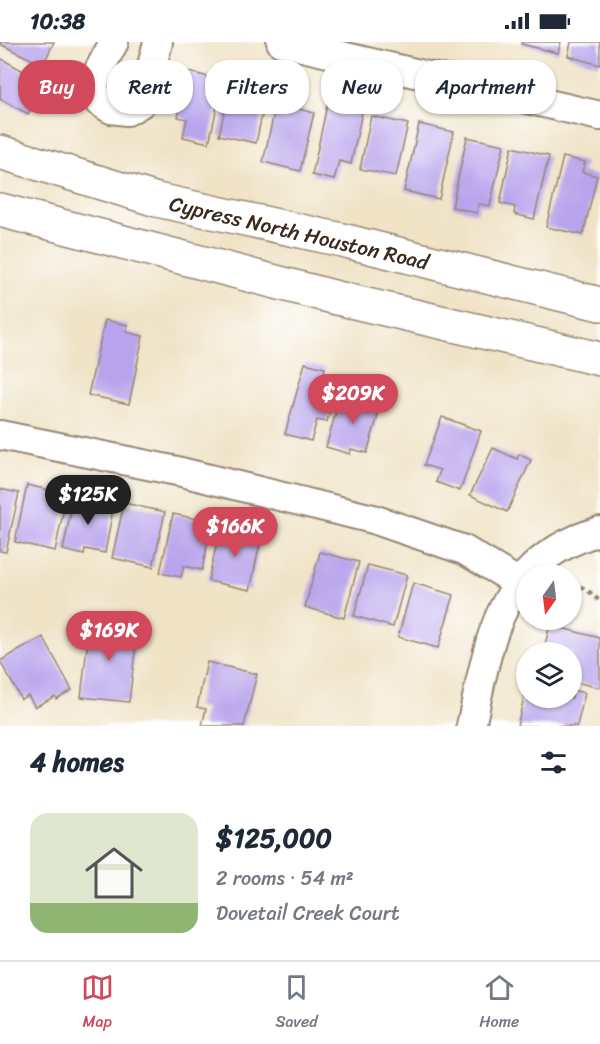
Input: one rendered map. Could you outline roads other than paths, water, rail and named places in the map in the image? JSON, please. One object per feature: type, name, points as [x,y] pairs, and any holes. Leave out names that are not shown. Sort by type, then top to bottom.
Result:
[{"type":"main road","name":"Cypress North Houston Road","points":[[0,152],[157,200],[342,240],[600,304]]},
{"type":"main road","points":[[0,210],[337,298],[600,359]]},
{"type":"street","points":[[114,42],[98,72],[94,87],[99,102],[111,109],[127,111],[141,103],[158,42]]},
{"type":"street","points":[[281,42],[600,116]]},
{"type":"street","points":[[0,435],[177,471],[373,519],[464,550],[516,574]]},
{"type":"street","points":[[536,564],[563,546],[600,531]]},
{"type":"street","points":[[471,726],[497,623],[505,603],[516,589]]}]
